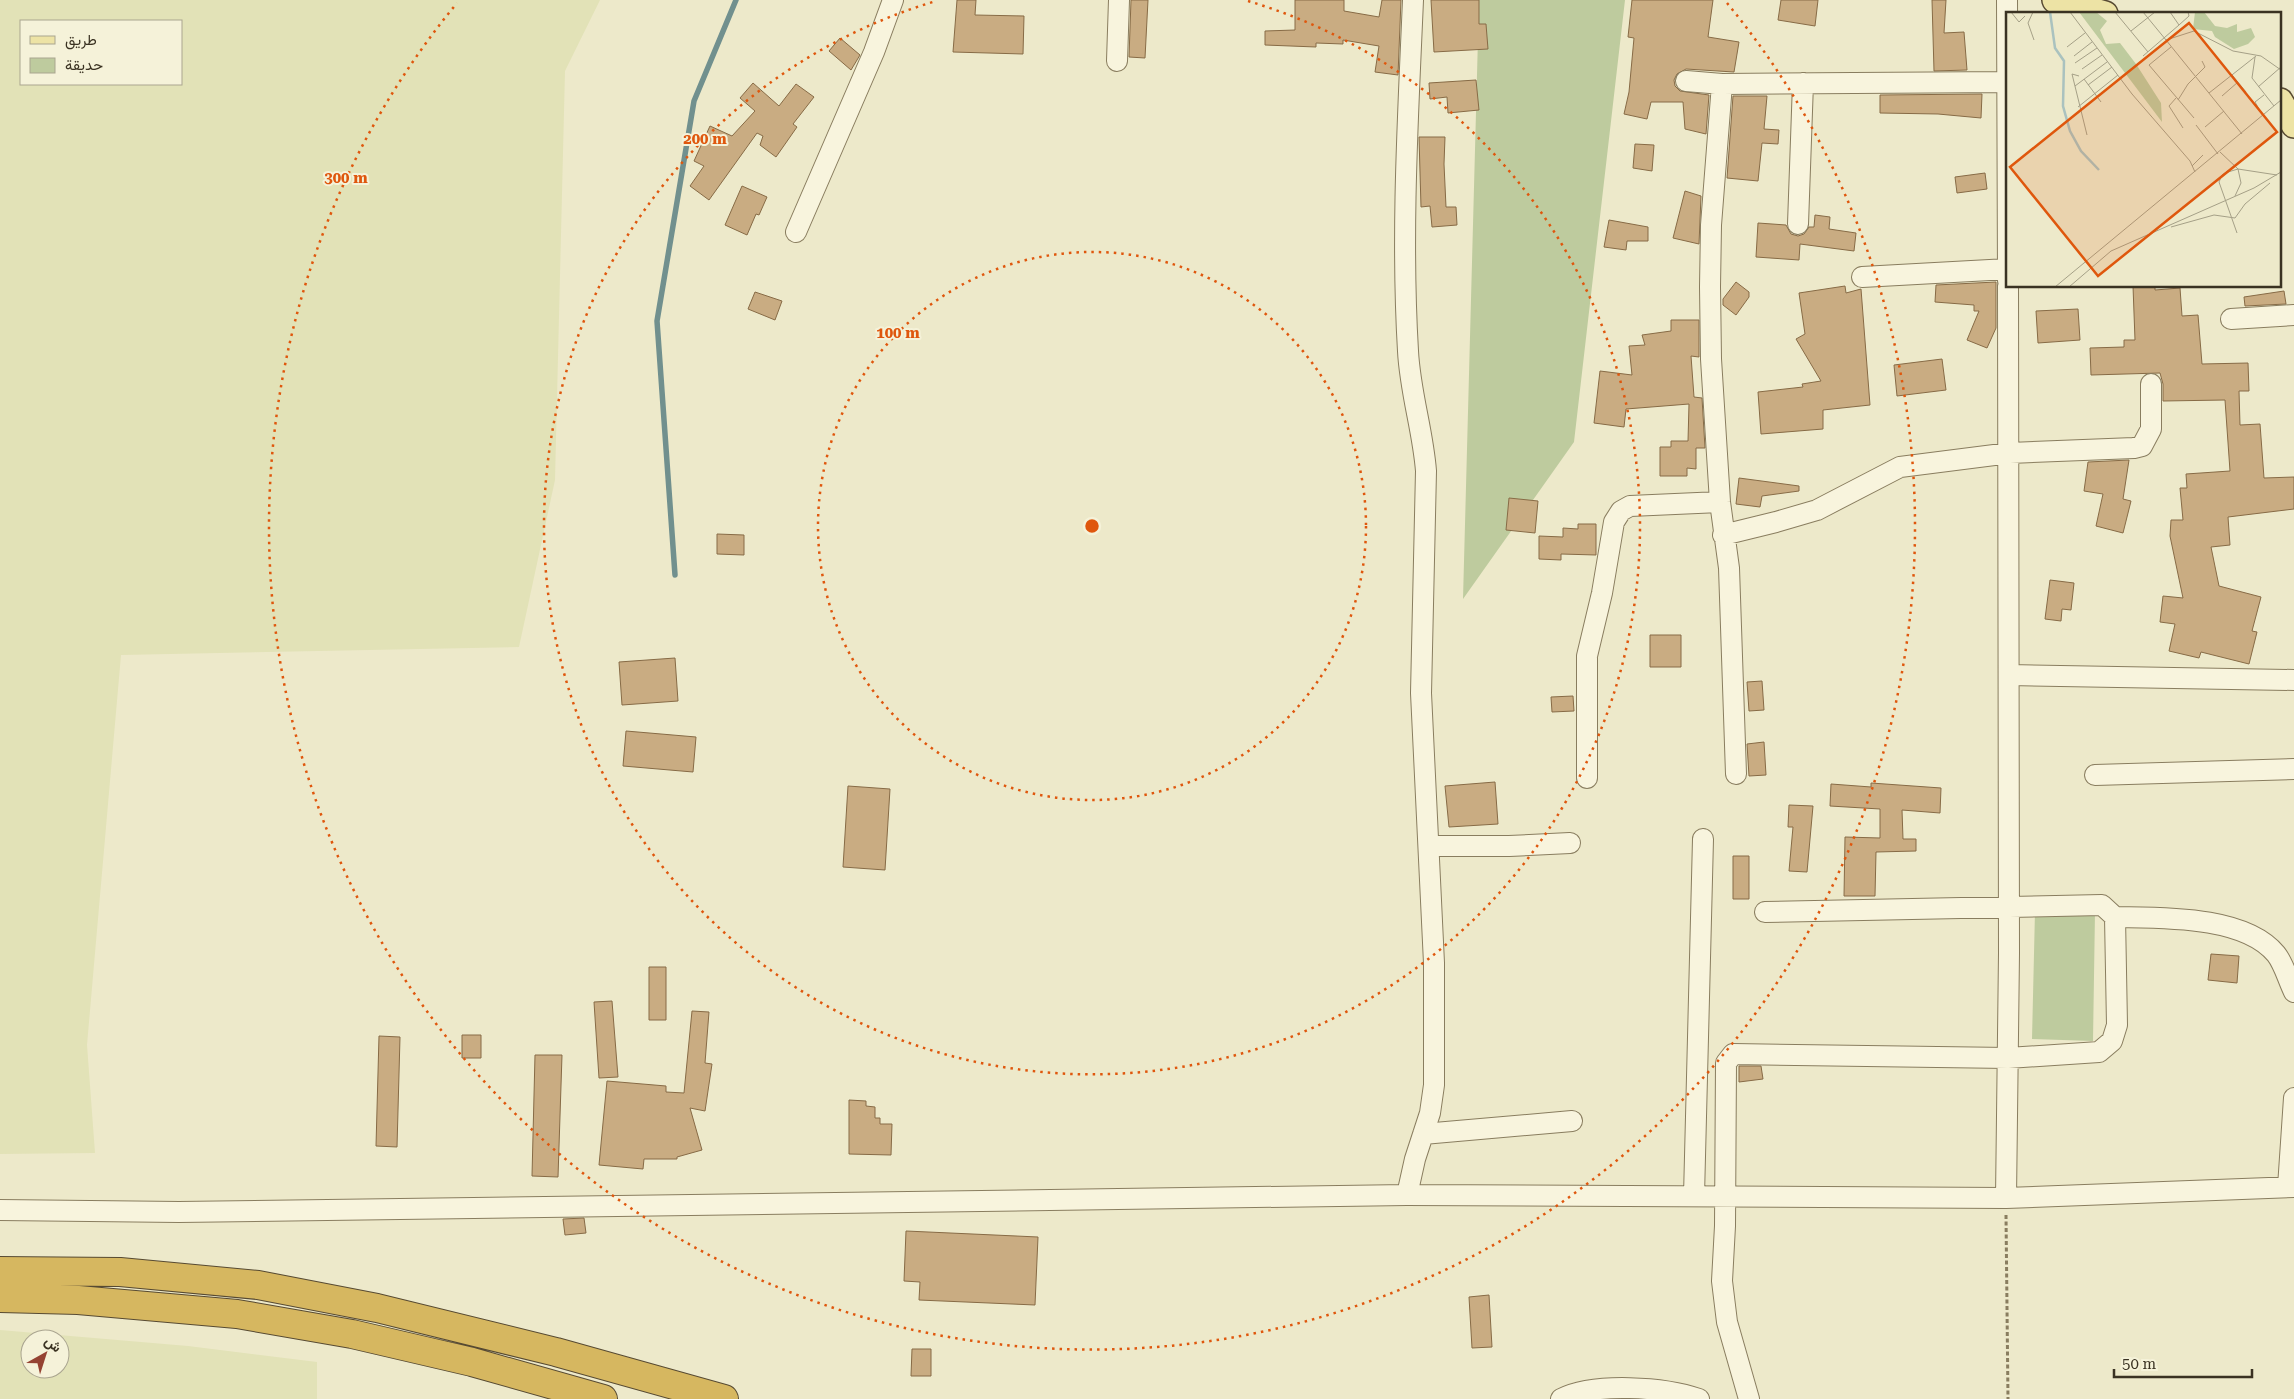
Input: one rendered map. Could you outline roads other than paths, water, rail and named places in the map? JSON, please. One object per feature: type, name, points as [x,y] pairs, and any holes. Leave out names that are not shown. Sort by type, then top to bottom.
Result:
[{"type":"highway","points":[[0,1271],[120,1272],[258,1285],[386,1310],[556,1352],[724,1399]]},
{"type":"highway","points":[[0,1298],[78,1300],[238,1314],[352,1334],[472,1362],[603,1399]]},
{"type":"main road","points":[[2055,0],[2098,12]]},
{"type":"main road","points":[[2282,105],[2294,125]]},
{"type":"street","points":[[796,232],[874,52],[893,0]]},
{"type":"street","points":[[1116,61],[1119,0]]},
{"type":"street","points":[[1407,1195],[1430,1113],[1434,1086],[1434,963],[1430,846],[1421,694],[1426,471],[1424,444],[1408,353],[1404,199],[1413,0]]},
{"type":"street","points":[[1686,82],[1722,84],[2006,82]]},
{"type":"street","points":[[1798,224],[1803,83]]},
{"type":"street","points":[[1722,84],[1711,225],[1711,359],[1720,502],[1729,568],[1736,774]]},
{"type":"street","points":[[1862,277],[2006,269]]},
{"type":"street","points":[[2006,1198],[2010,453],[2008,288]]},
{"type":"street","points":[[2231,319],[2294,315]]},
{"type":"street","points":[[1723,535],[1817,510],[1900,467],[2010,453],[2134,448],[2142,446],[2151,429],[2151,384]]},
{"type":"street","points":[[1587,778],[1587,656],[1602,593],[1614,522],[1621,511],[1630,506],[1720,502]]},
{"type":"street","points":[[2009,675],[2294,680]]},
{"type":"street","points":[[2095,774],[2294,769]]},
{"type":"street","points":[[1694,1196],[1703,840]]},
{"type":"street","points":[[1430,846],[1509,846],[1570,843]]},
{"type":"street","points":[[1765,912],[2102,905],[2115,917],[2187,918],[2235,928],[2254,937],[2276,954],[2294,992]]},
{"type":"street","points":[[1749,1399],[1727,1322],[1722,1281],[1726,1062],[1733,1054],[2008,1058],[2099,1052],[2112,1041],[2117,1025],[2115,917]]},
{"type":"street","points":[[0,1210],[180,1212],[1407,1195],[2006,1198],[2291,1187],[2294,1098]]},
{"type":"street","points":[[1423,1134],[1572,1121]]},
{"type":"street","points":[[1561,1399],[1597,1389],[1687,1395],[1699,1399]]},
{"type":"waterway","points":[[675,575],[657,321],[694,101],[736,0]]}]
